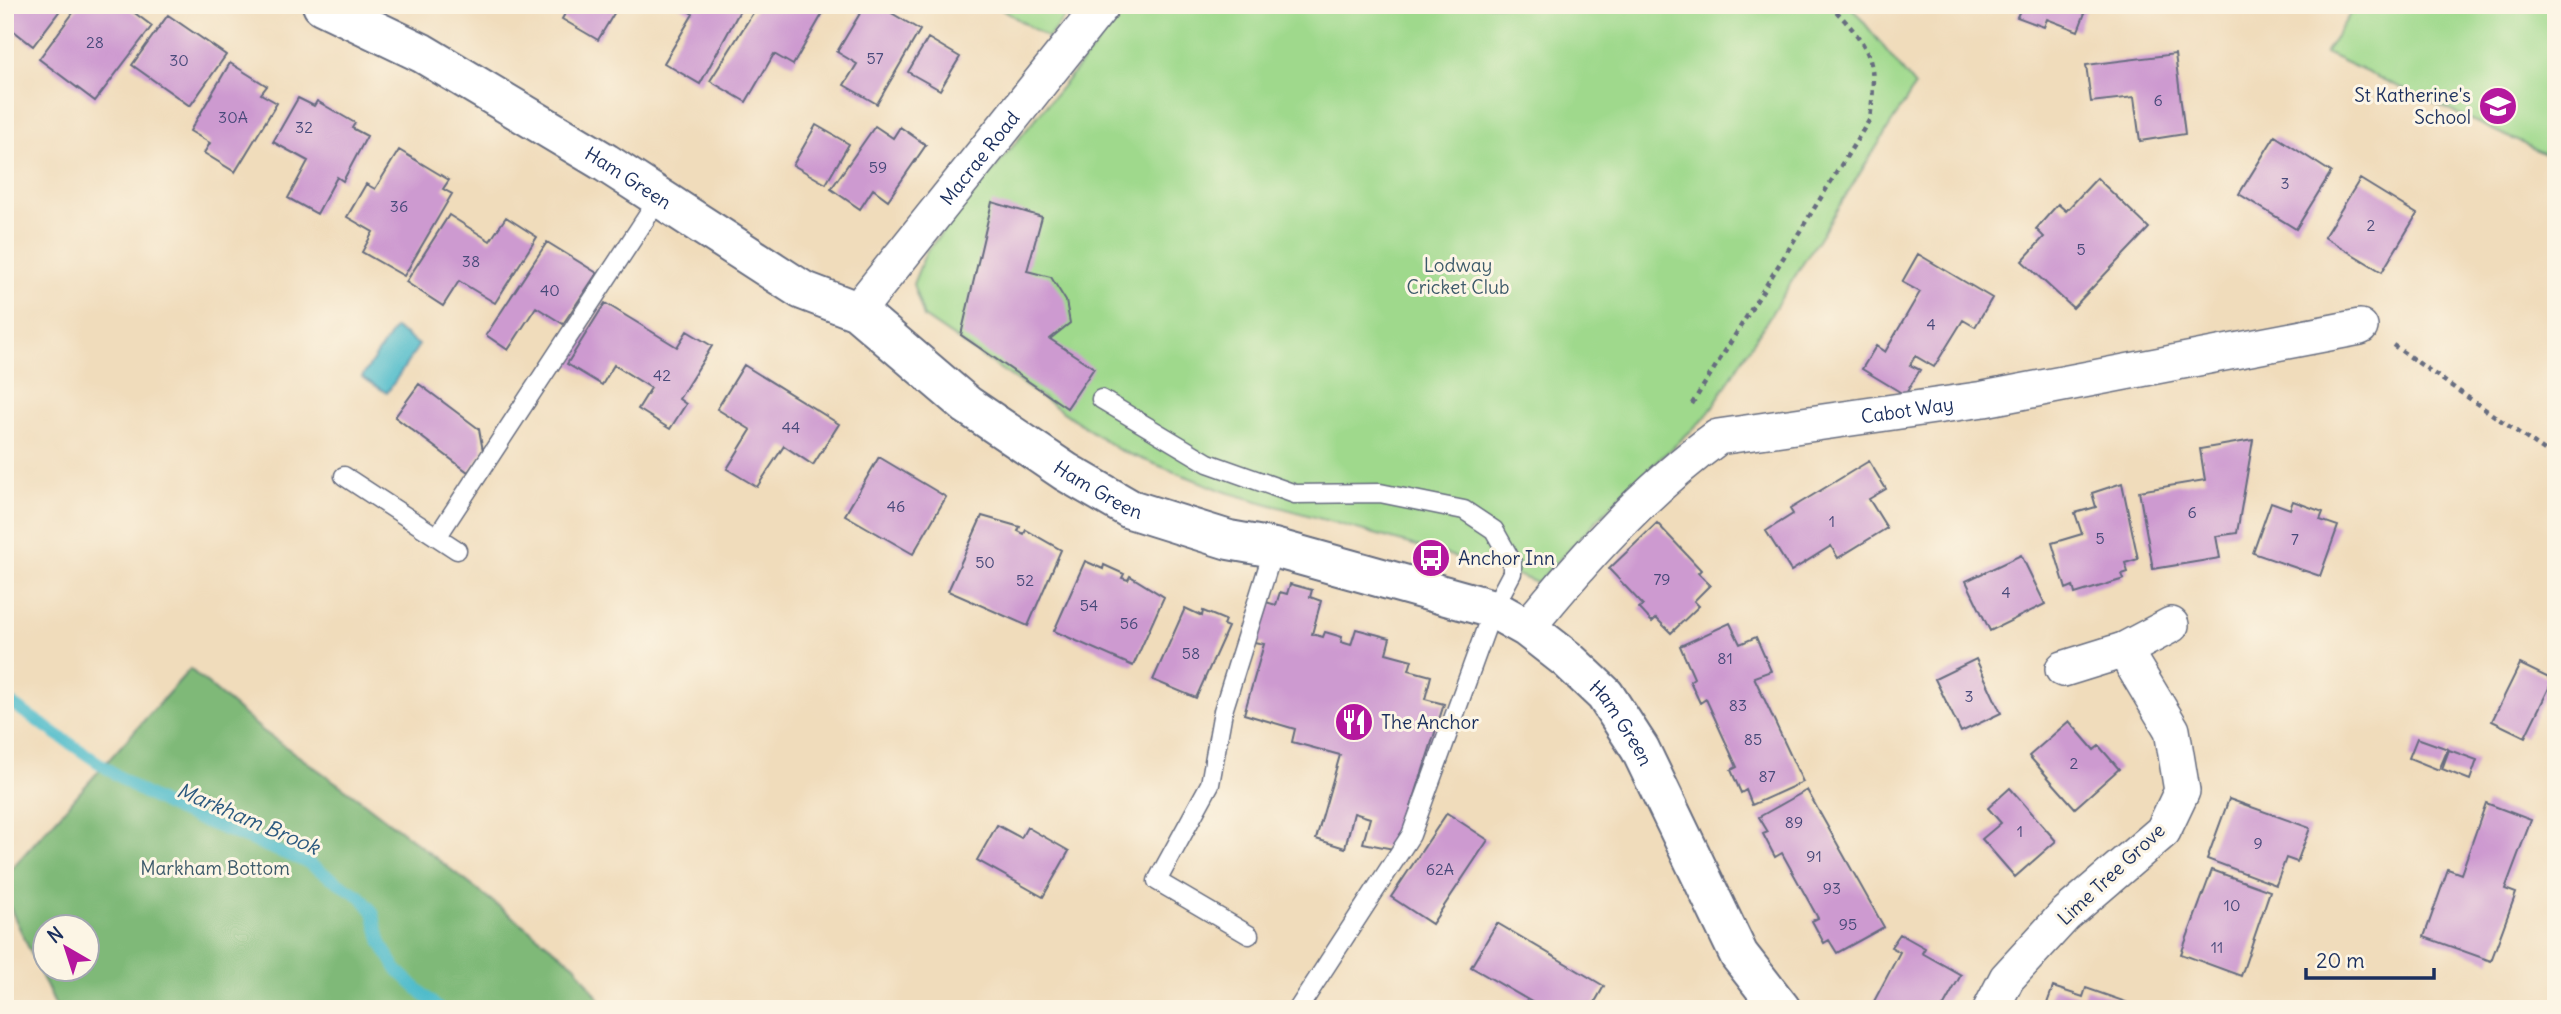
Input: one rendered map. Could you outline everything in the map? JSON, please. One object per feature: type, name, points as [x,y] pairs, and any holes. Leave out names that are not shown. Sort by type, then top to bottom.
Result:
[{"type":"street","name":"Ham Green","points":[[322,5],[422,53],[660,197],[802,290],[857,311],[967,405],[1066,472],[1130,509],[1229,540],[1274,548],[1493,609],[1527,628],[1568,660],[1605,695],[1640,749],[1739,955],[1782,1009]]},
{"type":"street","name":"Macrae Road","points":[[857,311],[1102,5]]},
{"type":"street","name":"Cabot Way","points":[[1527,628],[1573,572],[1628,515],[1690,457],[1718,437],[1984,399],[2360,327]]},
{"type":"street","points":[[2063,669],[2124,650],[2171,625]]},
{"type":"street","name":"Lime Tree Grove","points":[[1991,1009],[2007,978],[2064,915],[2164,831],[2182,791],[2172,730],[2124,650]]},
{"type":"lane","points":[[438,537],[660,197]]},
{"type":"lane","points":[[1101,399],[1208,463],[1295,494],[1381,493],[1464,510],[1494,530],[1512,562],[1512,573],[1493,609],[1411,835],[1298,1009]]},
{"type":"lane","points":[[344,476],[457,550]]},
{"type":"lane","points":[[1249,935],[1157,881],[1210,784],[1223,711],[1274,548]]},
{"type":"path","points":[[1688,411],[1870,120],[1873,93],[1871,63],[1861,37],[1830,5]]},
{"type":"path","points":[[2360,327],[2370,329],[2460,389],[2556,459]]},
{"type":"green space","points":[[995,5],[1074,5],[1048,38]]},
{"type":"green space","name":"Lodway Cricket Club","points":[[1129,5],[1850,5],[1915,86],[1706,417],[1626,490],[1537,583],[1512,573],[1226,492],[1119,450],[924,317],[913,284],[926,252]]},
{"type":"green space","name":"St Katherine's School","points":[[2356,5],[2556,5],[2556,159],[2325,53]]},
{"type":"green space","name":"Markham Bottom","points":[[190,669],[263,731],[358,798],[575,965],[606,1009],[57,1009],[44,982],[102,982],[102,912],[32,912],[32,955],[5,897],[5,876]]},
{"type":"water","points":[[395,328],[419,345],[387,393],[362,377]]},
{"type":"building","points":[[5,5],[64,5],[33,46],[5,24]]},
{"type":"building","points":[[79,5],[124,5],[152,26],[95,101],[39,59]]},
{"type":"building","points":[[510,5],[526,5],[523,12]]},
{"type":"building","points":[[570,5],[619,5],[598,40],[562,19]]},
{"type":"building","points":[[677,5],[743,5],[700,84],[664,63],[693,14]]},
{"type":"building","points":[[758,5],[810,5],[823,13],[793,65],[774,54],[746,102],[710,81]]},
{"type":"building","points":[[865,5],[878,5],[920,30],[877,104],[844,85],[857,64],[837,52]]},
{"type":"building","points":[[2014,5],[2088,5],[2078,31],[2047,19],[2044,27],[2017,17],[2021,8]]},
{"type":"building","points":[[168,15],[226,55],[190,106],[132,65]]},
{"type":"building","points":[[928,38],[960,57],[940,90],[908,72]]},
{"type":"building","points":[[2175,54],[2185,134],[2140,141],[2134,97],[2091,102],[2086,65]]},
{"type":"building","points":[[230,63],[267,86],[261,94],[277,103],[235,172],[204,153],[210,143],[190,131]]},
{"type":"building","points":[[298,98],[314,106],[317,101],[355,123],[352,128],[367,136],[343,181],[337,177],[317,214],[288,198],[308,161],[273,142]]},
{"type":"building","points":[[816,125],[849,144],[826,184],[793,165]]},
{"type":"building","points":[[875,126],[893,138],[900,127],[926,145],[888,200],[873,189],[860,209],[831,189]]},
{"type":"building","points":[[2275,136],[2331,172],[2296,229],[2239,194]]},
{"type":"building","points":[[399,150],[449,180],[443,189],[452,194],[404,276],[362,252],[373,232],[347,217],[366,184],[375,189]]},
{"type":"building","points":[[2097,178],[2149,228],[2073,308],[2022,261],[2044,237],[2036,229],[2058,204],[2066,211]]},
{"type":"building","points":[[2360,179],[2417,214],[2382,272],[2324,237]]},
{"type":"building","points":[[992,202],[1042,217],[1027,271],[1051,277],[1066,301],[1070,323],[1050,339],[1094,368],[1067,408],[961,335]]},
{"type":"building","points":[[449,215],[490,241],[506,217],[537,237],[495,303],[459,281],[443,306],[406,282]]},
{"type":"building","points":[[547,242],[597,273],[563,324],[536,307],[508,350],[486,335]]},
{"type":"building","points":[[1918,254],[1992,298],[1975,327],[1963,320],[1934,367],[1915,356],[1910,365],[1920,370],[1905,395],[1862,369],[1876,346],[1885,352],[1920,292],[1902,282]]},
{"type":"building","points":[[605,303],[677,347],[687,331],[712,346],[679,399],[686,404],[670,429],[638,409],[651,388],[614,365],[602,385],[567,364]]},
{"type":"building","points":[[744,365],[839,424],[813,465],[784,446],[757,487],[727,469],[751,430],[717,409]]},
{"type":"building","points":[[419,384],[479,429],[483,451],[468,472],[395,417]]},
{"type":"building","points":[[2253,440],[2237,533],[2216,536],[2220,558],[2153,569],[2139,491],[2205,480],[2200,449]]},
{"type":"building","points":[[879,457],[946,497],[913,554],[845,515]]},
{"type":"building","points":[[1869,461],[1886,489],[1869,499],[1887,528],[1838,558],[1831,546],[1791,571],[1766,531],[1793,514],[1790,509]]},
{"type":"building","points":[[2122,483],[2138,559],[2125,563],[2128,572],[2122,574],[2124,579],[2075,594],[2073,586],[2066,589],[2052,543],[2082,534],[2075,513],[2096,507],[2092,493]]},
{"type":"building","points":[[2293,501],[2323,512],[2320,520],[2338,526],[2320,576],[2253,553],[2271,502],[2290,509]]},
{"type":"building","points":[[982,516],[1020,527],[1018,531],[1024,534],[1026,530],[1061,550],[1028,626],[948,591]]},
{"type":"building","points":[[1657,523],[1701,570],[1698,573],[1710,585],[1694,601],[1699,606],[1671,633],[1656,618],[1652,622],[1639,608],[1643,605],[1609,569]]},
{"type":"building","points":[[2021,555],[2045,604],[1990,631],[1966,581]]},
{"type":"building","points":[[1085,561],[1103,569],[1104,565],[1124,574],[1122,578],[1128,580],[1130,576],[1164,597],[1133,666],[1054,631]]},
{"type":"building","name":"The Anchor","points":[[1290,584],[1312,590],[1310,597],[1321,601],[1312,634],[1323,637],[1325,632],[1342,637],[1341,642],[1351,645],[1356,629],[1390,638],[1386,653],[1412,660],[1409,670],[1431,676],[1425,699],[1444,704],[1402,836],[1393,849],[1363,843],[1370,818],[1354,813],[1345,848],[1316,839],[1340,755],[1292,742],[1295,729],[1244,714],[1264,644],[1254,642],[1266,602],[1276,605],[1280,592],[1287,594]]},
{"type":"building","points":[[1185,608],[1202,616],[1203,611],[1225,620],[1223,625],[1228,627],[1196,698],[1153,680]]},
{"type":"building","points":[[1730,623],[1740,644],[1756,637],[1771,671],[1754,677],[1803,782],[1752,805],[1746,790],[1741,793],[1731,770],[1737,767],[1706,699],[1700,703],[1690,681],[1694,678],[1680,646]]},
{"type":"building","points":[[1976,659],[2001,713],[1961,732],[1935,679]]},
{"type":"building","points":[[2520,664],[2553,680],[2525,737],[2492,721]]},
{"type":"building","points":[[2069,721],[2094,750],[2099,746],[2119,769],[2075,808],[2029,756]]},
{"type":"building","points":[[2417,738],[2448,749],[2439,770],[2409,758]]},
{"type":"building","points":[[2449,750],[2477,760],[2470,780],[2442,769]]},
{"type":"building","points":[[2010,788],[2056,841],[2015,877],[1982,839],[2001,823],[1988,808]]},
{"type":"building","points":[[1807,790],[1884,927],[1837,953],[1829,940],[1824,943],[1812,921],[1818,918],[1782,853],[1775,857],[1763,834],[1768,832],[1759,817]]},
{"type":"building","points":[[2229,799],[2310,828],[2297,862],[2286,858],[2276,885],[2207,859]]},
{"type":"building","points":[[2486,803],[2531,820],[2505,889],[2516,893],[2491,961],[2424,937],[2448,869],[2461,874]]},
{"type":"building","points":[[1447,813],[1488,840],[1432,924],[1391,897]]},
{"type":"building","points":[[997,825],[1021,838],[1027,827],[1069,851],[1043,897],[977,860]]},
{"type":"building","points":[[2212,870],[2270,891],[2241,976],[2181,954]]},
{"type":"building","points":[[1497,923],[1604,986],[1591,1009],[1544,1009],[1471,967]]},
{"type":"building","points":[[1900,934],[1925,948],[1922,953],[1961,975],[1942,1009],[1871,1007],[1900,952],[1891,947]]},
{"type":"building","points":[[2053,987],[2083,997],[2086,988],[2126,1002],[2123,1009],[2045,1009]]},
{"type":"waterway","name":"Markham Brook","points":[[5,699],[137,789],[177,811],[308,863],[361,897],[373,912],[381,943],[396,969],[439,1009]]},
{"type":"place","name":"St Katherine's School","points":[[2498,106]]},
{"type":"place","name":"Anchor Inn","points":[[1431,558]]},
{"type":"place","name":"The Anchor","points":[[1354,722]]}]
